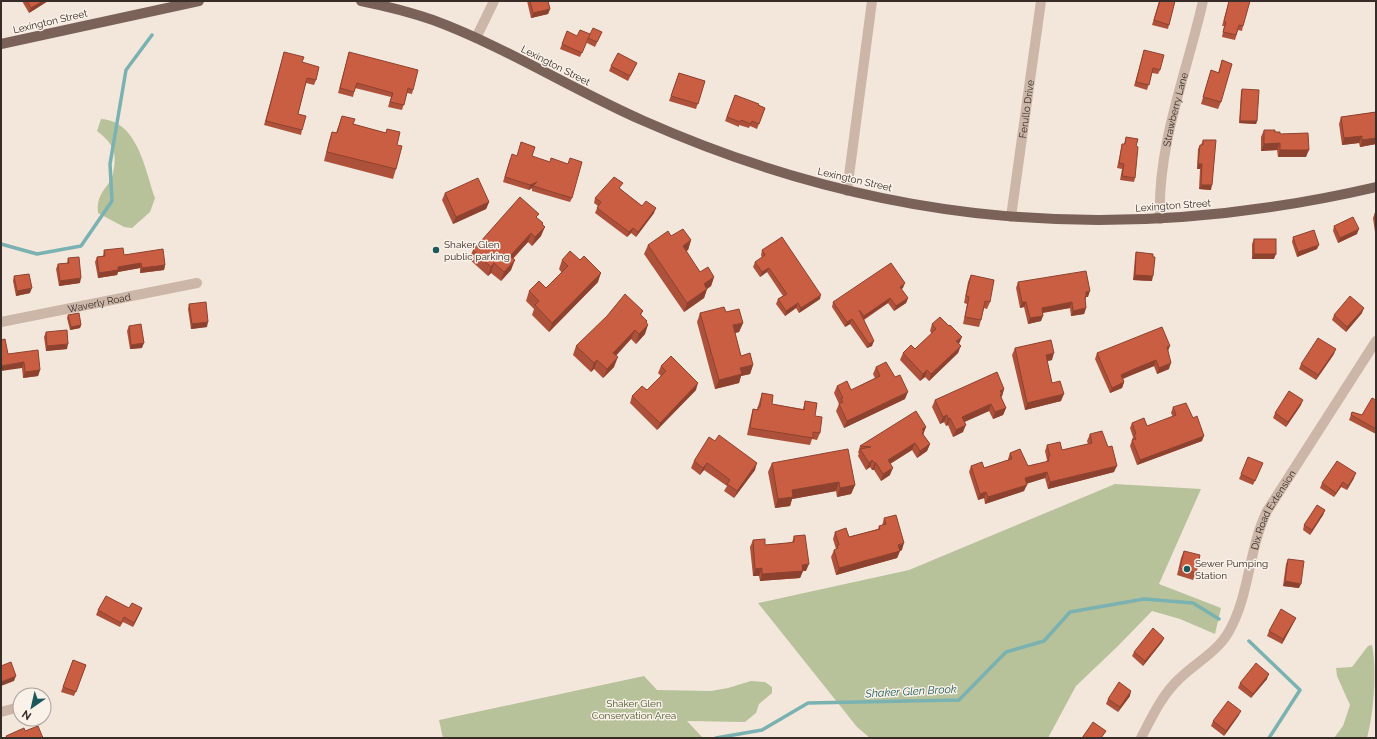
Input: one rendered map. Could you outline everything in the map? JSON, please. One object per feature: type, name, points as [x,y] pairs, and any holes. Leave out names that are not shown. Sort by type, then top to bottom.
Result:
[{"type":"main road","name":"Lexington Street","points":[[1,44],[199,1]]},
{"type":"main road","name":"Lexington Street","points":[[362,1],[431,19],[476,38],[616,108],[684,138],[761,167],[847,191],[943,209],[1011,217],[1092,221],[1160,219],[1224,214],[1290,205],[1376,187]]},
{"type":"street","points":[[476,38],[494,1]]},
{"type":"street","points":[[847,191],[872,1]]},
{"type":"street","name":"Ferullo Drive","points":[[1011,217],[1041,1]]},
{"type":"street","name":"Strawberry Lane","points":[[1160,219],[1160,195],[1170,128],[1203,1]]},
{"type":"street","name":"Waverly Road","points":[[1,322],[197,283]]},
{"type":"street","name":"Dix Road Extension","points":[[1142,738],[1161,701],[1172,685],[1218,646],[1229,632],[1241,601],[1256,536],[1267,511],[1376,341]]},
{"type":"street","points":[[1,712],[12,709]]},
{"type":"green space","points":[[101,119],[114,122],[124,128],[132,137],[143,161],[155,198],[150,212],[132,228],[124,227],[98,213],[99,199],[112,178],[115,162],[112,147],[97,131]]},
{"type":"green space","points":[[1115,484],[1201,489],[1159,584],[1221,608],[1215,634],[1180,619],[1152,611],[1076,686],[1048,738],[870,738],[857,727],[758,603],[909,570]]},
{"type":"green space","points":[[1372,645],[1374,655],[1374,691],[1367,738],[1334,738],[1343,726],[1350,705],[1337,676],[1336,668],[1352,667],[1368,646]]},
{"type":"green space","name":"Shaker Glen Conservation Area","points":[[644,676],[657,690],[711,691],[728,688],[751,681],[765,682],[772,687],[772,693],[759,704],[756,713],[745,722],[687,721],[703,738],[443,738],[439,720]]},
{"type":"building","points":[[27,1],[43,1],[31,8]]},
{"type":"building","points":[[530,1],[548,1],[550,9],[533,13]]},
{"type":"building","points":[[1160,1],[1175,1],[1169,25],[1154,20]]},
{"type":"building","points":[[1229,1],[1250,1],[1243,26],[1239,25],[1236,35],[1223,32]]},
{"type":"building","points":[[593,28],[602,32],[597,42],[588,38]]},
{"type":"building","points":[[580,30],[590,34],[582,53],[562,44],[567,31],[577,36]]},
{"type":"building","points":[[1144,50],[1164,55],[1160,70],[1153,68],[1149,85],[1136,82]]},
{"type":"building","points":[[284,52],[304,57],[302,62],[319,67],[316,80],[307,78],[298,114],[306,116],[302,130],[266,121]]},
{"type":"building","points":[[349,52],[418,70],[413,90],[408,88],[404,105],[390,102],[393,93],[357,83],[354,92],[340,88]]},
{"type":"building","points":[[618,53],[637,63],[630,76],[611,66]]},
{"type":"building","points":[[1222,60],[1232,64],[1221,102],[1203,97],[1211,70],[1219,73]]},
{"type":"building","points":[[679,73],[705,81],[698,104],[671,96]]},
{"type":"building","points":[[1242,89],[1259,90],[1257,121],[1240,121]]},
{"type":"building","points":[[735,95],[759,104],[758,105],[765,108],[759,124],[752,121],[751,124],[741,120],[740,122],[727,117]]},
{"type":"building","points":[[1376,112],[1376,138],[1362,140],[1362,136],[1344,138],[1341,117]]},
{"type":"building","points":[[342,116],[355,119],[353,124],[386,133],[387,129],[400,132],[397,145],[402,146],[396,169],[327,152],[332,132],[337,133]]},
{"type":"building","points":[[1264,130],[1275,130],[1275,132],[1280,132],[1280,134],[1308,133],[1309,150],[1280,150],[1280,143],[1264,144]]},
{"type":"building","points":[[1126,137],[1138,139],[1136,146],[1138,147],[1135,178],[1122,176],[1124,164],[1119,163],[1122,144],[1125,144]]},
{"type":"building","points":[[1203,140],[1216,140],[1212,185],[1201,185],[1202,164],[1198,164],[1200,145],[1203,145]]},
{"type":"building","points":[[521,142],[535,147],[532,156],[550,162],[551,158],[568,164],[570,158],[582,162],[572,198],[533,186],[537,182],[530,185],[505,177],[512,154],[517,156]]},
{"type":"building","points":[[614,177],[623,183],[619,188],[642,206],[646,201],[656,208],[638,232],[633,228],[629,232],[597,208],[601,202],[595,198]]},
{"type":"building","points":[[478,178],[489,202],[456,217],[445,193]]},
{"type":"building","points":[[520,197],[539,214],[536,217],[545,227],[535,237],[531,233],[510,256],[515,260],[504,272],[494,263],[491,267],[473,250]]},
{"type":"building","points":[[1353,217],[1359,229],[1340,238],[1334,226]]},
{"type":"building","points":[[683,229],[691,240],[683,246],[700,272],[708,267],[714,277],[704,284],[707,289],[687,303],[648,245],[668,231],[671,236]]},
{"type":"building","points":[[1314,230],[1319,245],[1298,252],[1293,237]]},
{"type":"building","points":[[782,237],[821,295],[801,308],[798,303],[786,311],[778,299],[787,294],[769,268],[762,272],[755,262],[765,255],[762,250]]},
{"type":"building","points":[[1254,239],[1276,239],[1276,254],[1254,254]]},
{"type":"building","points":[[123,248],[124,255],[163,249],[165,265],[142,268],[141,263],[118,267],[118,270],[99,273],[97,257],[105,256],[104,250]]},
{"type":"building","points":[[570,251],[580,260],[584,256],[601,273],[552,323],[535,305],[539,301],[529,291],[539,281],[546,288],[568,266],[562,260]]},
{"type":"building","points":[[1136,252],[1153,254],[1153,257],[1155,257],[1153,276],[1135,275]]},
{"type":"building","points":[[79,257],[81,278],[60,281],[58,264],[69,263],[68,258]]},
{"type":"building","points":[[891,263],[905,283],[900,287],[908,298],[896,306],[890,298],[864,316],[859,310],[874,341],[869,344],[852,319],[847,322],[833,302]]},
{"type":"building","points":[[1086,271],[1090,291],[1086,292],[1086,308],[1073,311],[1072,302],[1042,308],[1043,316],[1030,318],[1026,302],[1022,302],[1018,282]]},
{"type":"building","points":[[29,274],[32,288],[17,291],[14,276]]},
{"type":"building","points":[[971,275],[994,280],[990,302],[985,301],[981,320],[965,317],[969,297],[966,296]]},
{"type":"building","points":[[625,294],[643,311],[640,314],[647,321],[646,322],[648,325],[639,334],[635,330],[613,353],[618,357],[607,369],[597,360],[594,363],[576,346],[607,316]]},
{"type":"building","points":[[1350,296],[1364,308],[1347,327],[1334,315]]},
{"type":"building","points":[[206,302],[208,322],[192,324],[189,304]]},
{"type":"building","points":[[724,307],[726,312],[739,309],[743,323],[733,325],[741,356],[750,353],[753,365],[740,368],[742,374],[719,380],[700,313]]},
{"type":"building","points":[[79,313],[81,325],[71,327],[68,315]]},
{"type":"building","points":[[940,317],[962,337],[956,341],[961,346],[931,374],[927,370],[923,374],[903,353],[911,345],[915,349],[936,329],[932,324]]},
{"type":"building","points":[[141,324],[144,343],[131,345],[129,326]]},
{"type":"building","points":[[1162,327],[1170,346],[1167,347],[1171,363],[1159,368],[1156,360],[1134,369],[1121,375],[1124,382],[1112,388],[1097,353]]},
{"type":"building","points":[[67,330],[68,344],[47,346],[46,332]]},
{"type":"building","points":[[1318,338],[1336,349],[1318,375],[1301,364]]},
{"type":"building","points":[[5,339],[8,354],[38,350],[40,370],[25,372],[24,362],[1,366],[1,340]]},
{"type":"building","points":[[1051,340],[1054,353],[1046,355],[1052,383],[1060,381],[1064,394],[1027,403],[1015,348]]},
{"type":"building","points":[[671,356],[698,383],[660,423],[632,396],[642,386],[647,390],[666,371],[661,366]]},
{"type":"building","points":[[886,362],[895,377],[900,375],[908,392],[847,421],[839,404],[843,402],[841,399],[843,398],[837,386],[847,381],[851,390],[880,376],[876,367]]},
{"type":"building","points":[[997,372],[1004,389],[1000,391],[1002,394],[1000,395],[1006,408],[995,412],[991,404],[962,417],[966,425],[956,430],[950,418],[948,419],[947,415],[943,417],[935,400]]},
{"type":"building","points":[[1289,391],[1303,400],[1288,422],[1275,413]]},
{"type":"building","points":[[762,393],[773,395],[772,404],[804,410],[805,401],[817,403],[815,416],[822,417],[820,433],[813,432],[813,438],[750,428],[753,409],[758,410],[758,407],[760,407]]},
{"type":"building","points":[[1372,398],[1376,400],[1376,429],[1351,415],[1352,412],[1362,415]]},
{"type":"building","points":[[1186,403],[1193,418],[1197,416],[1204,436],[1140,460],[1132,440],[1136,439],[1134,435],[1136,434],[1132,423],[1144,418],[1147,426],[1176,415],[1173,407]]},
{"type":"building","points":[[916,411],[926,427],[922,429],[924,432],[922,433],[930,444],[920,451],[915,443],[888,460],[893,468],[883,474],[876,463],[872,460],[869,463],[860,449],[871,447],[860,446]]},
{"type":"building","points":[[1102,431],[1108,447],[1112,446],[1117,466],[1050,482],[1047,472],[1025,478],[1027,485],[988,497],[986,492],[980,494],[971,466],[982,462],[984,468],[1012,459],[1010,453],[1020,449],[1028,466],[1049,461],[1048,457],[1050,456],[1047,445],[1060,442],[1062,450],[1092,443],[1090,434]]},
{"type":"building","points":[[719,435],[757,463],[737,491],[727,484],[730,480],[713,467],[707,463],[703,468],[694,461],[709,437],[715,441]]},
{"type":"building","points":[[848,449],[855,485],[840,488],[839,482],[792,490],[793,497],[778,499],[772,463]]},
{"type":"building","points":[[1248,457],[1263,463],[1255,481],[1241,474]]},
{"type":"building","points":[[1337,461],[1356,473],[1348,486],[1343,482],[1336,493],[1322,483]]},
{"type":"building","points":[[1317,505],[1325,510],[1312,530],[1304,525]]},
{"type":"building","points":[[896,515],[904,543],[898,545],[900,551],[839,568],[834,550],[838,548],[837,545],[839,545],[835,532],[846,528],[849,537],[880,529],[879,526],[886,524],[884,518]]},
{"type":"building","points":[[805,535],[809,564],[802,565],[803,571],[762,574],[762,568],[755,569],[753,540],[765,539],[765,545],[787,543],[794,542],[794,536]]},
{"type":"building","points":[[1184,551],[1200,555],[1196,573],[1180,568]]},
{"type":"building","points":[[1288,559],[1304,561],[1301,584],[1285,581]]},
{"type":"building","points":[[106,596],[129,608],[132,603],[142,608],[134,623],[124,617],[121,623],[98,610]]},
{"type":"building","points":[[1281,609],[1296,618],[1283,639],[1269,631]]},
{"type":"building","points":[[1153,628],[1164,638],[1145,661],[1134,652]]},
{"type":"building","points":[[73,660],[86,665],[76,692],[63,687]]},
{"type":"building","points":[[11,662],[16,676],[1,682],[1,666]]},
{"type":"building","points":[[1256,663],[1269,674],[1253,694],[1240,683]]},
{"type":"building","points":[[1119,682],[1131,691],[1120,707],[1108,699]]},
{"type":"building","points":[[1228,701],[1241,711],[1226,731],[1213,721]]},
{"type":"building","points":[[1093,722],[1106,731],[1101,738],[1082,738]]},
{"type":"building","points":[[38,727],[43,738],[7,738],[6,736],[24,728],[25,731]]},
{"type":"waterway","points":[[1,244],[37,254],[81,246],[112,201],[110,164],[126,70],[152,35]]},
{"type":"waterway","name":"Shaker Glen Brook","points":[[716,738],[762,730],[808,703],[959,700],[1006,652],[1044,641],[1070,612],[1144,599],[1193,603],[1219,619]]},
{"type":"waterway","name":"Shaker Glen Brook","points":[[1249,641],[1300,690],[1269,738]]},
{"type":"place","name":"Shaker Glen public parking","points":[[436,250]]},
{"type":"place","name":"Sewer Pumping Station","points":[[1187,569]]}]
